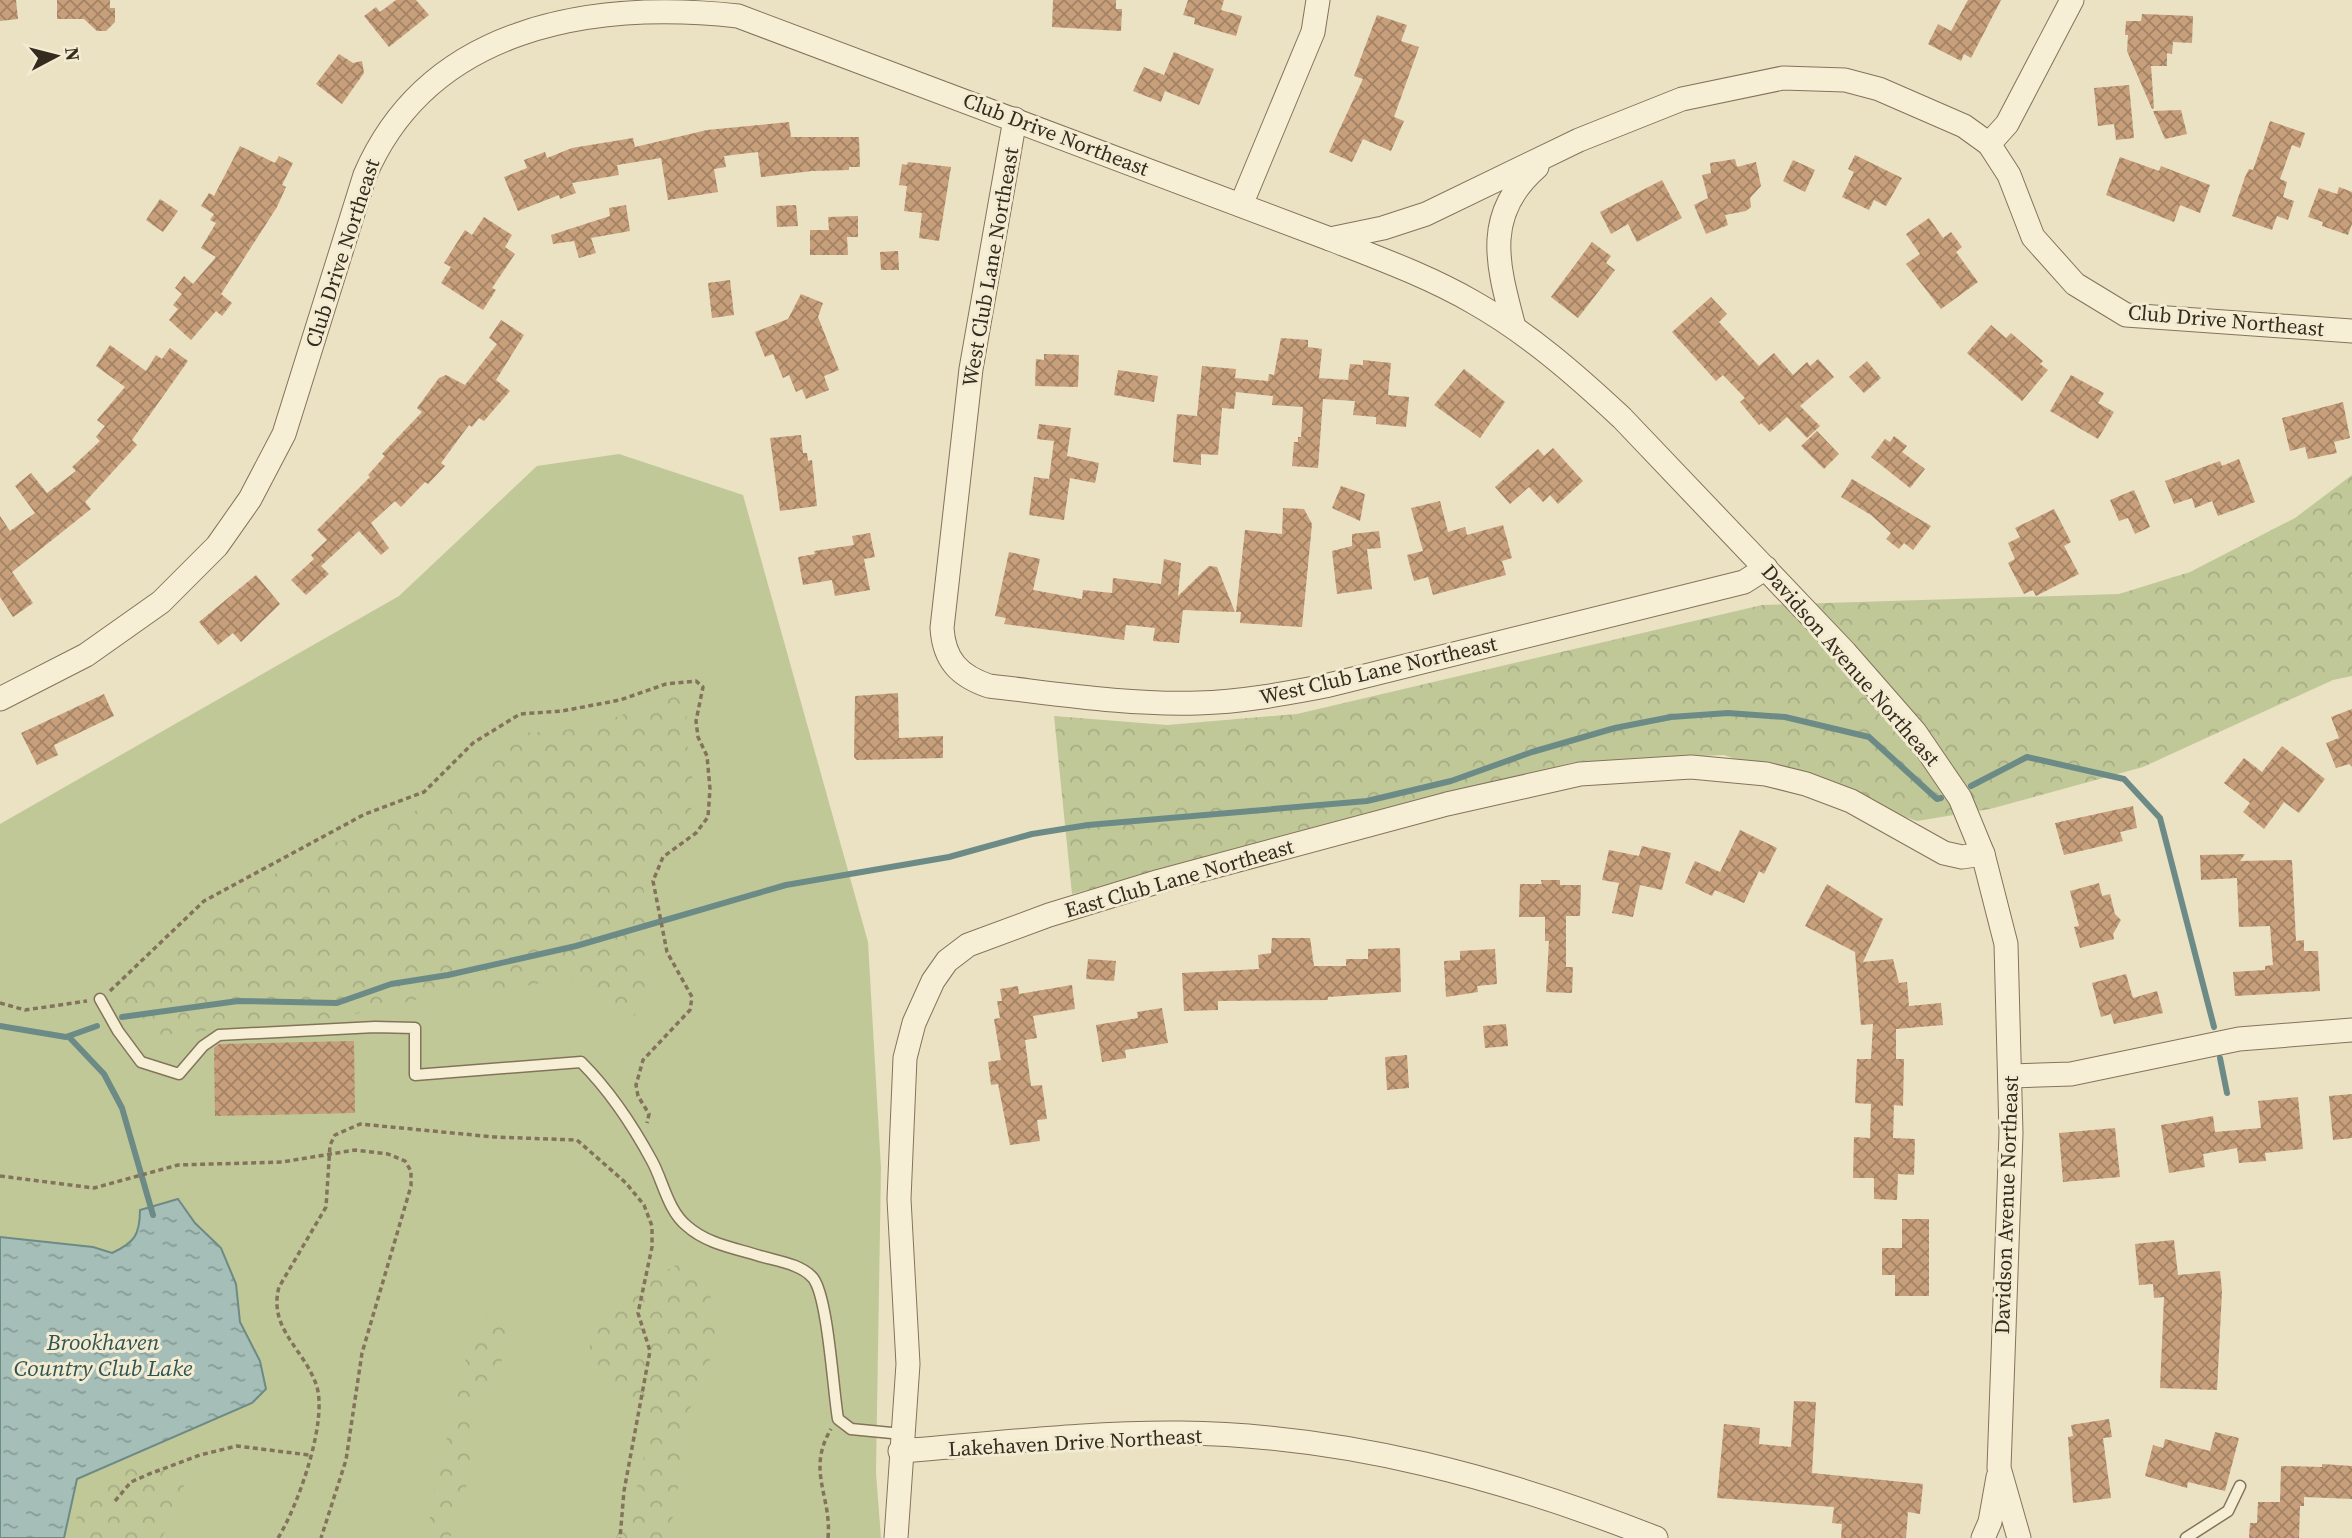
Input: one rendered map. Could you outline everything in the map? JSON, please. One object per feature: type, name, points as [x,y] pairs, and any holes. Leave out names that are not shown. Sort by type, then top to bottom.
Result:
[{"type":"street","points":[[1241,205],[1313,32],[1318,0]]},
{"type":"street","points":[[1989,144],[2007,124],[2072,0]]},
{"type":"street","name":"Club Drive Northeast","points":[[0,699],[86,655],[162,602],[217,546],[255,493],[284,434],[365,175],[378,145],[394,119],[414,97],[449,67],[479,47],[520,28],[564,17],[644,7],[705,10],[770,26],[1330,239],[1383,228],[1426,214],[1578,140],[1682,99],[1735,87],[1807,77],[1846,80],[1879,89],[1964,127],[1989,144],[2009,176],[2033,237],[2075,284],[2102,303],[2126,315],[2352,331]]},
{"type":"street","name":"West Club Lane Northeast","points":[[1015,119],[971,369],[942,628],[949,658],[969,679],[989,687],[1135,702],[1199,703],[1264,697],[1325,686],[1744,582],[1766,568]]},
{"type":"street","points":[[1514,327],[1498,266],[1500,226],[1507,206],[1520,184],[1556,153]]},
{"type":"street","name":"Davidson Avenue Northeast","points":[[1330,239],[1432,280],[1514,327],[1583,381],[1622,418],[1857,666],[1941,766],[1960,798],[1983,854],[2006,944],[2011,1076],[1999,1468],[1990,1522],[1983,1538]]},
{"type":"street","name":"East Club Lane Northeast","points":[[896,1538],[908,1364],[899,1199],[905,1058],[914,1023],[933,981],[947,961],[968,945],[1049,915],[1160,881],[1447,804],[1580,774],[1691,766],[1766,774],[1806,784],[1851,801],[1944,853],[1962,857],[1983,854]]},
{"type":"street","points":[[2011,1076],[2071,1074],[2239,1039],[2352,1030]]},
{"type":"street","name":"Lakehaven Drive Northeast","points":[[901,1442],[1144,1434],[1216,1435],[1307,1443],[1432,1464],[1502,1483],[1656,1538]]},
{"type":"street","name":"Davidson Avenue Northeast","points":[[1999,1468],[2019,1538]]},
{"type":"lane","points":[[100,999],[118,1031],[141,1062],[179,1074],[203,1046],[219,1035],[375,1027],[415,1028],[415,1075],[581,1062],[608,1089],[653,1162],[672,1206],[686,1226],[723,1247],[796,1266],[813,1278],[822,1301],[838,1419],[851,1429],[901,1442]]},
{"type":"lane","points":[[2186,1538],[2228,1511],[2239,1486]]},
{"type":"path","points":[[0,1003],[25,1010],[100,999],[204,901],[365,814],[424,792],[473,743],[520,714],[562,711],[608,702],[666,684],[696,681],[704,687],[695,721],[698,737],[707,756],[710,789],[708,817],[696,833],[663,857],[656,867],[653,881],[667,953],[692,997],[690,1010],[643,1060],[636,1085],[649,1120],[635,1132]]},
{"type":"path","points":[[278,1538],[294,1504],[320,1406],[316,1384],[280,1324],[275,1301],[279,1287],[326,1206],[330,1153],[335,1135],[360,1124],[494,1137],[564,1138],[587,1147],[626,1183],[644,1206],[652,1226],[652,1247],[639,1313],[650,1351],[624,1491],[620,1538]]},
{"type":"path","points":[[0,1177],[94,1188],[178,1166],[282,1162],[355,1150],[388,1154],[405,1161],[411,1171],[404,1215],[362,1353],[346,1460],[321,1538]]},
{"type":"path","points":[[828,1538],[828,1507],[820,1483],[820,1460],[826,1438],[838,1419]]},
{"type":"path","points":[[116,1500],[131,1482],[201,1455],[237,1446],[309,1455]]},
{"type":"green space","points":[[619,454],[743,495],[868,942],[881,1168],[876,1473],[881,1538],[0,1538],[0,824],[399,596],[537,466]]},
{"type":"green space","points":[[2352,475],[2352,676],[2333,680],[2143,767],[1990,809],[1917,821],[1724,755],[1575,762],[1072,894],[1054,716],[1167,725],[1297,714],[1762,605],[2119,594],[2190,572],[2295,518]]},
{"type":"green space","points":[[678,696],[688,702],[685,732],[693,781],[691,813],[682,834],[654,857],[642,876],[649,929],[650,968],[643,1002],[634,1016],[565,978],[511,989],[434,996],[342,1017],[153,1036],[138,1027],[123,1004],[127,991],[158,965],[188,925],[231,896],[337,842],[378,828],[426,806],[473,766],[519,733],[560,731],[604,722],[659,700]]},
{"type":"green space","points":[[676,1265],[702,1275],[723,1329],[687,1416],[676,1505],[667,1538],[616,1538],[640,1479],[650,1422],[621,1390],[602,1381],[589,1350],[598,1309]]},
{"type":"green space","points":[[491,1311],[512,1318],[506,1354],[480,1392],[467,1436],[472,1468],[450,1538],[426,1538],[435,1487],[469,1345]]},
{"type":"green space","points":[[149,1461],[183,1483],[188,1500],[161,1538],[70,1538],[85,1491],[114,1473]]},
{"type":"water","name":"Brookhaven Country Club Lake","points":[[178,1199],[195,1223],[221,1248],[236,1284],[240,1322],[260,1361],[266,1389],[252,1403],[77,1479],[64,1538],[0,1538],[0,1237],[93,1247],[112,1253],[131,1242],[139,1226],[140,1210]]},
{"type":"building","points":[[0,0],[16,0],[18,19],[0,21]]},
{"type":"building","points":[[57,0],[110,0],[110,8],[115,8],[115,22],[106,31],[97,31],[84,19],[57,19]]},
{"type":"building","points":[[396,0],[416,0],[429,15],[389,47],[364,16],[376,7],[380,12]]},
{"type":"building","points":[[1053,0],[1116,0],[1116,9],[1122,9],[1121,31],[1052,27]]},
{"type":"building","points":[[1188,0],[1224,0],[1221,10],[1242,16],[1236,36],[1194,24],[1195,18],[1183,15]]},
{"type":"building","points":[[1968,0],[2001,0],[1971,58],[1964,54],[1961,61],[1928,44],[1938,24],[1951,31]]},
{"type":"building","points":[[2142,14],[2193,16],[2192,43],[2173,42],[2172,54],[2167,53],[2167,66],[2151,66],[2152,109],[2127,51],[2128,35],[2125,35],[2126,21],[2141,21]]},
{"type":"building","points":[[1377,15],[1407,25],[1401,41],[1419,47],[1394,117],[1404,121],[1391,151],[1363,139],[1352,162],[1329,152],[1363,79],[1354,76]]},
{"type":"building","points":[[1174,52],[1214,69],[1199,105],[1165,91],[1161,102],[1133,91],[1144,67],[1164,75]]},
{"type":"building","points":[[339,54],[353,63],[362,61],[364,73],[342,104],[316,84]]},
{"type":"building","points":[[2129,85],[2134,138],[2116,140],[2114,124],[2098,126],[2094,88]]},
{"type":"building","points":[[2181,110],[2187,134],[2165,139],[2153,111]]},
{"type":"building","points":[[2270,121],[2305,133],[2300,148],[2292,145],[2280,179],[2287,182],[2283,197],[2294,201],[2288,220],[2277,216],[2272,230],[2232,216],[2245,177],[2249,169],[2253,170]]},
{"type":"building","points":[[789,122],[791,137],[859,137],[860,167],[761,177],[758,152],[724,156],[726,167],[714,169],[718,192],[668,200],[661,158],[617,165],[619,175],[572,183],[576,193],[560,199],[559,195],[518,211],[504,177],[527,168],[524,160],[545,152],[547,158],[572,148],[633,138],[635,147],[707,130]]},
{"type":"building","points":[[240,146],[275,163],[279,156],[293,163],[282,185],[286,187],[277,207],[221,294],[232,303],[222,316],[216,311],[191,340],[169,320],[178,309],[173,305],[182,294],[175,288],[184,276],[193,284],[216,257],[201,248],[216,223],[210,220],[214,214],[201,206],[209,193],[214,196]]},
{"type":"building","points":[[1855,155],[1902,178],[1886,206],[1874,200],[1869,210],[1842,197],[1854,172],[1848,169]]},
{"type":"building","points":[[2120,157],[2159,171],[2161,166],[2210,185],[2200,213],[2180,205],[2174,222],[2106,195]]},
{"type":"building","points":[[1735,159],[1737,167],[1756,162],[1761,186],[1750,198],[1751,207],[1746,211],[1725,215],[1728,225],[1706,234],[1694,205],[1708,198],[1702,175],[1711,173],[1710,163]]},
{"type":"building","points":[[1793,160],[1815,170],[1805,192],[1783,181]]},
{"type":"building","points":[[908,162],[951,167],[939,241],[919,238],[922,213],[904,211],[907,186],[899,185],[902,164],[907,165]]},
{"type":"building","points":[[1662,180],[1682,218],[1637,242],[1628,224],[1611,234],[1600,212]]},
{"type":"building","points":[[2339,187],[2352,192],[2352,224],[2348,235],[2322,226],[2323,222],[2308,217],[2319,188],[2337,194]]},
{"type":"building","points":[[160,199],[178,211],[163,232],[146,220]]},
{"type":"building","points":[[626,205],[630,231],[591,238],[596,253],[579,258],[574,241],[553,244],[551,235],[610,216],[609,208]]},
{"type":"building","points":[[796,205],[798,226],[777,227],[776,206]]},
{"type":"building","points":[[858,216],[858,237],[847,237],[848,255],[810,255],[810,230],[829,230],[828,217]]},
{"type":"building","points":[[484,217],[512,235],[505,247],[515,254],[492,288],[496,290],[483,310],[441,283],[451,267],[444,263],[465,230],[472,235]]},
{"type":"building","points":[[1929,218],[1943,238],[1951,232],[1962,247],[1956,252],[1978,282],[1941,309],[1906,264],[1920,254],[1906,234]]},
{"type":"building","points":[[1592,242],[1611,256],[1606,263],[1615,270],[1578,318],[1551,297]]},
{"type":"building","points":[[898,251],[899,270],[881,270],[880,252]]},
{"type":"building","points":[[730,280],[734,315],[712,318],[708,283]]},
{"type":"building","points":[[801,294],[823,303],[818,317],[839,370],[824,376],[829,390],[806,399],[802,389],[796,392],[789,375],[783,378],[773,354],[765,357],[755,332],[788,319]]},
{"type":"building","points":[[1711,297],[1727,314],[1719,322],[1759,366],[1774,353],[1793,375],[1807,362],[1810,366],[1818,359],[1834,377],[1800,406],[1820,426],[1807,438],[1787,417],[1770,432],[1761,423],[1759,425],[1740,402],[1745,398],[1723,375],[1716,381],[1672,332]]},
{"type":"building","points":[[501,320],[524,335],[496,380],[510,391],[484,421],[479,418],[472,427],[469,425],[441,463],[445,466],[428,484],[425,482],[401,507],[395,501],[371,523],[389,548],[381,555],[359,531],[321,566],[329,574],[306,595],[291,580],[314,559],[311,555],[327,540],[317,530],[370,477],[368,475],[385,456],[382,454],[422,412],[417,408],[439,378],[446,375],[465,385],[497,344],[489,338]]},
{"type":"building","points":[[1991,325],[2006,338],[2011,333],[2043,361],[2040,364],[2048,370],[2022,401],[1967,353]]},
{"type":"building","points":[[1281,338],[1308,340],[1308,347],[1322,349],[1319,378],[1348,380],[1350,364],[1363,365],[1363,360],[1391,363],[1388,395],[1409,397],[1406,427],[1376,424],[1376,417],[1353,415],[1355,401],[1323,399],[1318,468],[1292,466],[1294,442],[1298,442],[1298,437],[1301,437],[1303,407],[1272,405],[1273,396],[1236,392],[1234,409],[1222,408],[1218,455],[1201,454],[1201,465],[1173,462],[1177,414],[1197,416],[1202,366],[1236,369],[1235,378],[1268,381],[1269,374],[1274,375]]},
{"type":"building","points":[[110,345],[146,371],[156,355],[162,359],[170,348],[188,361],[132,440],[137,445],[85,502],[91,509],[12,572],[33,603],[13,617],[0,597],[0,516],[10,531],[35,513],[15,486],[31,473],[47,493],[76,471],[72,467],[100,441],[96,437],[105,426],[97,420],[125,387],[96,366]]},
{"type":"building","points":[[1044,354],[1079,355],[1078,387],[1035,386],[1036,359],[1044,360]]},
{"type":"building","points":[[1867,361],[1881,378],[1864,393],[1849,377]]},
{"type":"building","points":[[1464,369],[1505,402],[1480,438],[1434,405]]},
{"type":"building","points":[[1118,370],[1158,376],[1154,402],[1114,395]]},
{"type":"building","points":[[2071,375],[2104,393],[2098,403],[2114,412],[2098,439],[2050,411]]},
{"type":"building","points":[[2343,402],[2350,438],[2334,442],[2337,453],[2308,459],[2305,447],[2290,451],[2282,418]]},
{"type":"building","points":[[1039,424],[1071,428],[1067,456],[1099,463],[1095,483],[1070,478],[1064,520],[1029,515],[1034,477],[1049,479],[1054,441],[1037,439]]},
{"type":"building","points":[[1817,431],[1839,454],[1824,469],[1801,446]]},
{"type":"building","points":[[801,435],[803,453],[807,453],[808,461],[812,460],[817,506],[780,511],[770,438]]},
{"type":"building","points":[[1894,436],[1907,446],[1902,452],[1925,469],[1910,488],[1871,457],[1885,439],[1890,442]]},
{"type":"building","points":[[1553,448],[1583,481],[1558,504],[1550,495],[1543,502],[1529,487],[1510,504],[1495,487],[1538,449],[1544,456]]},
{"type":"building","points":[[2239,459],[2255,502],[2218,516],[2212,501],[2195,508],[2192,498],[2174,504],[2165,481],[2220,461],[2222,466]]},
{"type":"building","points":[[1852,479],[1931,526],[1913,550],[1904,543],[1899,549],[1886,539],[1891,533],[1871,515],[1841,497]]},
{"type":"building","points":[[1341,486],[1365,494],[1360,521],[1332,508]]},
{"type":"building","points":[[2134,490],[2150,527],[2135,534],[2128,518],[2119,521],[2110,500]]},
{"type":"building","points":[[1440,501],[1448,532],[1465,527],[1467,535],[1503,525],[1512,558],[1502,561],[1506,575],[1433,595],[1428,577],[1414,581],[1407,555],[1423,551],[1411,508]]},
{"type":"building","points":[[1283,508],[1304,509],[1312,524],[1302,627],[1240,623],[1241,612],[1236,612],[1245,530],[1282,534]]},
{"type":"building","points":[[2054,509],[2071,542],[2064,546],[2079,574],[2036,596],[2033,590],[2024,594],[2008,563],[2015,559],[2008,543],[2020,537],[2015,528]]},
{"type":"building","points":[[1379,531],[1381,548],[1367,549],[1372,589],[1337,594],[1332,551],[1352,546],[1352,534]]},
{"type":"building","points":[[870,533],[875,557],[864,559],[870,590],[835,596],[832,580],[803,585],[798,557],[815,554],[814,551],[854,545],[852,536]]},
{"type":"building","points":[[1009,552],[1040,559],[1033,590],[1082,599],[1083,590],[1112,593],[1113,578],[1161,584],[1164,559],[1181,563],[1178,596],[1209,566],[1217,567],[1235,612],[1183,610],[1179,643],[1153,641],[1155,628],[1126,625],[1124,640],[1004,624],[1006,618],[995,616]]},
{"type":"building","points":[[256,575],[280,604],[241,642],[233,633],[218,645],[199,622]]},
{"type":"building","points":[[898,693],[899,738],[943,736],[943,758],[857,760],[854,757],[855,696]]},
{"type":"building","points":[[104,694],[114,716],[54,745],[58,755],[37,765],[21,733]]},
{"type":"building","points":[[2352,709],[2352,767],[2349,764],[2336,768],[2326,743],[2339,738],[2331,717]]},
{"type":"building","points":[[2282,746],[2325,779],[2299,813],[2284,802],[2264,829],[2243,812],[2250,803],[2224,783],[2244,758],[2262,772]]},
{"type":"building","points":[[2133,806],[2137,828],[2120,832],[2123,841],[2064,855],[2055,823]]},
{"type":"building","points":[[1740,830],[1777,848],[1764,874],[1759,871],[1744,903],[1715,890],[1712,896],[1685,883],[1695,861],[1720,872]]},
{"type":"building","points":[[1642,846],[1671,853],[1662,890],[1640,885],[1633,917],[1612,913],[1619,883],[1602,880],[1609,850],[1639,856]]},
{"type":"building","points":[[2245,854],[2240,861],[2292,860],[2296,941],[2304,940],[2304,951],[2318,951],[2320,991],[2235,996],[2233,972],[2265,970],[2265,966],[2273,965],[2270,926],[2239,927],[2237,878],[2201,880],[2200,855]]},
{"type":"building","points":[[1541,880],[1560,880],[1560,885],[1581,885],[1580,916],[1566,916],[1566,967],[1573,967],[1572,993],[1546,992],[1549,941],[1545,941],[1545,917],[1519,917],[1520,884],[1542,884]]},
{"type":"building","points":[[2099,883],[2102,896],[2110,894],[2115,914],[2121,920],[2113,934],[2114,939],[2080,948],[2074,927],[2079,926],[2070,891]]},
{"type":"building","points":[[1827,884],[1883,919],[1863,962],[1893,959],[1899,983],[1907,982],[1909,1006],[1941,1003],[1943,1025],[1896,1029],[1896,1059],[1904,1059],[1903,1106],[1894,1105],[1893,1138],[1915,1139],[1914,1175],[1898,1174],[1897,1200],[1874,1199],[1874,1178],[1853,1178],[1854,1137],[1870,1138],[1871,1104],[1855,1103],[1857,1059],[1871,1059],[1873,1024],[1861,1025],[1855,952],[1805,926]]},
{"type":"building","points":[[1272,938],[1310,938],[1314,966],[1346,966],[1346,959],[1368,959],[1368,949],[1400,948],[1401,992],[1328,997],[1328,1000],[1218,1001],[1218,1010],[1184,1011],[1182,973],[1259,969],[1258,955],[1271,953]]},
{"type":"building","points":[[1495,949],[1497,984],[1477,986],[1478,992],[1446,997],[1444,961],[1460,960],[1460,951]]},
{"type":"building","points":[[1088,959],[1116,961],[1114,981],[1086,979]]},
{"type":"building","points":[[2126,974],[2133,998],[2157,991],[2163,1013],[2114,1024],[2111,1014],[2101,1017],[2092,983]]},
{"type":"building","points":[[1072,985],[1075,1009],[1033,1016],[1037,1038],[1025,1040],[1031,1086],[1042,1085],[1047,1119],[1037,1120],[1040,1141],[1010,1145],[998,1084],[991,1085],[988,1062],[1001,1060],[994,1019],[1000,1018],[997,1001],[1002,1001],[1000,989],[1018,986],[1019,994]]},
{"type":"building","points":[[1162,1008],[1168,1043],[1125,1050],[1126,1058],[1102,1062],[1096,1025],[1138,1018],[1137,1012]]},
{"type":"building","points":[[1506,1024],[1508,1046],[1485,1048],[1483,1026]]},
{"type":"building","points":[[354,1041],[355,1113],[215,1116],[214,1048],[219,1044]]},
{"type":"building","points":[[1407,1055],[1409,1088],[1387,1090],[1385,1057]]},
{"type":"building","points":[[2352,1094],[2352,1138],[2333,1140],[2329,1096]]},
{"type":"building","points":[[2298,1097],[2303,1149],[2265,1153],[2266,1161],[2239,1163],[2237,1148],[2203,1154],[2205,1167],[2169,1173],[2161,1125],[2213,1116],[2215,1132],[2261,1128],[2258,1101]]},
{"type":"building","points":[[2115,1128],[2120,1177],[2063,1182],[2059,1133]]},
{"type":"building","points":[[1902,1219],[1929,1219],[1929,1296],[1895,1296],[1895,1275],[1882,1275],[1882,1248],[1902,1248]]},
{"type":"building","points":[[2174,1240],[2178,1275],[2220,1271],[2222,1291],[2217,1390],[2160,1388],[2164,1297],[2154,1298],[2153,1284],[2139,1285],[2135,1244]]},
{"type":"building","points":[[1794,1401],[1816,1402],[1812,1473],[1923,1484],[1920,1514],[1908,1512],[1906,1538],[1841,1538],[1842,1524],[1832,1523],[1834,1507],[1717,1498],[1724,1424],[1760,1428],[1759,1444],[1791,1447]]},
{"type":"building","points":[[2109,1419],[2112,1437],[2103,1438],[2111,1498],[2073,1503],[2068,1437],[2073,1436],[2071,1425]]},
{"type":"building","points":[[2215,1432],[2239,1438],[2225,1491],[2188,1482],[2187,1488],[2145,1476],[2153,1445],[2163,1448],[2165,1439],[2210,1451]]},
{"type":"building","points":[[2322,1464],[2352,1466],[2352,1499],[2304,1497],[2304,1506],[2300,1506],[2299,1538],[2249,1538],[2250,1523],[2257,1523],[2258,1502],[2280,1502],[2281,1466],[2322,1467]]},
{"type":"waterway","points":[[122,1017],[238,1001],[337,1003],[391,984],[448,975],[576,946],[786,885],[949,857],[1032,834],[1088,825],[1367,801],[1451,781],[1532,752],[1615,728],[1671,717],[1728,713],[1785,717],[1869,737],[1937,799],[1941,798]]},
{"type":"waterway","points":[[1971,786],[2027,757],[2124,779],[2160,818],[2214,1027]]},
{"type":"waterway","points":[[0,1026],[66,1037],[97,1026]]},
{"type":"waterway","points":[[69,1037],[104,1074],[122,1108],[153,1215]]},
{"type":"waterway","points":[[2220,1058],[2227,1093]]}]
